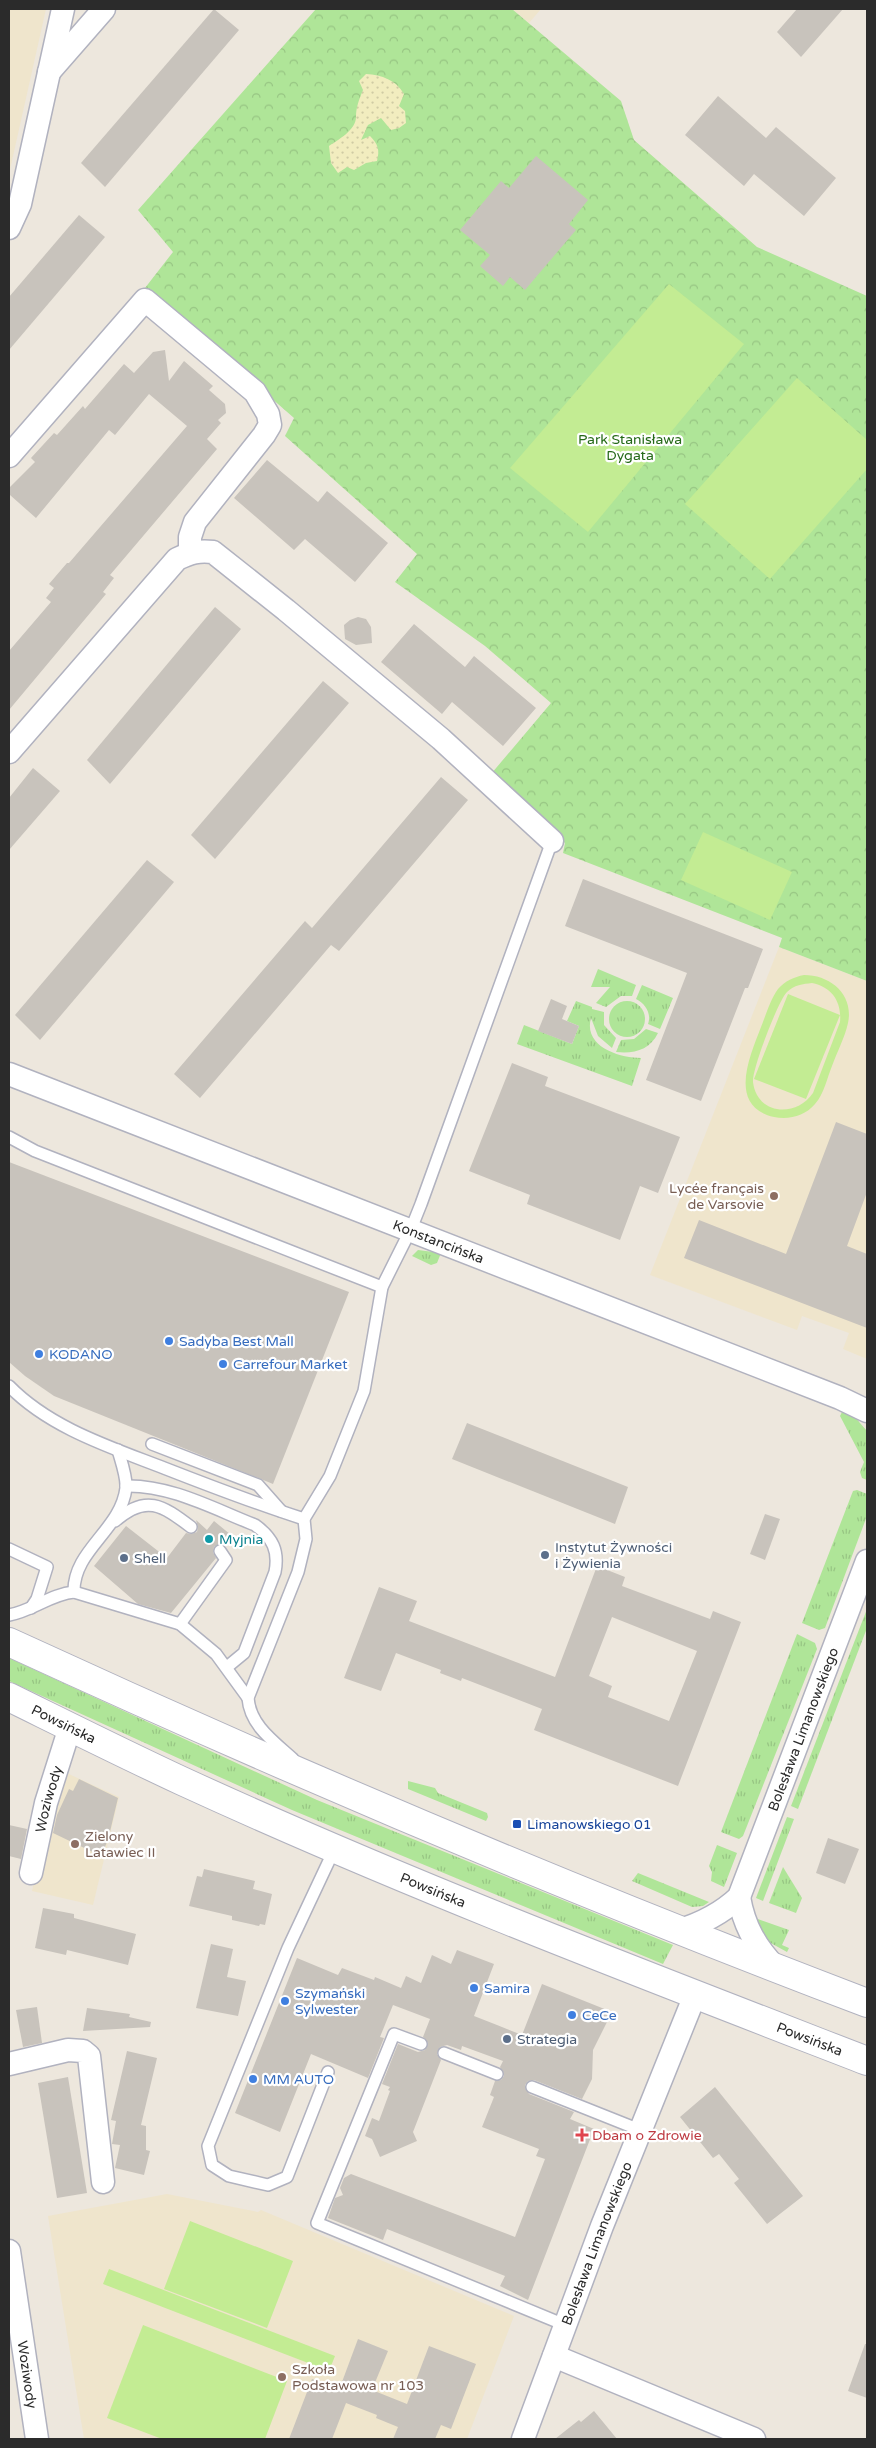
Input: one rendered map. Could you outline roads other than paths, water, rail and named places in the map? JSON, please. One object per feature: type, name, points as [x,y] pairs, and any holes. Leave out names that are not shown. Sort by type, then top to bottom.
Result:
[{"type":"main road","points":[[9,1642],[168,1715],[319,1781],[678,1931],[867,2004]]},
{"type":"main road","name":"Powsińska","points":[[9,1697],[182,1781],[335,1848],[695,1994],[867,2061]]},
{"type":"street","points":[[9,228],[20,204],[62,9]]},
{"type":"street","points":[[48,73],[104,9]]},
{"type":"street","points":[[9,456],[145,300],[254,392],[268,414],[270,425],[195,522],[190,537],[190,552]]},
{"type":"street","points":[[9,752],[177,559],[190,552],[202,550],[213,552],[235,569],[441,739],[552,841]]},
{"type":"street","name":"Konstancińska","points":[[9,1074],[411,1229],[840,1398],[867,1411]]},
{"type":"street","name":"Bolesława Limanowskiego","points":[[678,1931],[710,1918],[725,1909],[739,1896],[867,1562]]},
{"type":"street","name":"Woziwody","points":[[32,1874],[46,1803],[59,1756],[70,1727]]},
{"type":"street","points":[[739,1896],[742,1914],[752,1937],[765,1957],[777,1969]]},
{"type":"street","name":"Bolesława Limanowskiego","points":[[523,2439],[640,2130],[695,1994]]},
{"type":"street","points":[[9,2064],[68,2050],[83,2051],[89,2056],[103,2182]]},
{"type":"street","name":"Woziwody","points":[[9,2251],[14,2318],[37,2439]]},
{"type":"street","points":[[554,2356],[754,2439]]},
{"type":"lane","points":[[248,1698],[298,1572],[306,1539],[304,1519],[330,1476],[364,1391],[382,1287],[411,1229],[552,841]]},
{"type":"lane","points":[[9,1137],[35,1151],[382,1287]]},
{"type":"lane","points":[[9,1386],[51,1421],[118,1450],[304,1519]]},
{"type":"lane","points":[[152,1444],[258,1485],[283,1512]]},
{"type":"lane","points":[[114,1522],[126,1486],[118,1450]]},
{"type":"lane","points":[[126,1486],[144,1485],[181,1496],[255,1526],[263,1531],[274,1545],[278,1558],[275,1572],[248,1644],[238,1660],[227,1667]]},
{"type":"lane","points":[[74,1592],[74,1582],[79,1564],[114,1522],[136,1506],[156,1505],[168,1510],[191,1527]]},
{"type":"lane","points":[[9,1549],[47,1567],[37,1599],[31,1608]]},
{"type":"lane","points":[[180,1624],[226,1560],[220,1552]]},
{"type":"lane","points":[[9,1615],[31,1608],[63,1593],[74,1592],[180,1624],[216,1654],[227,1667],[248,1698],[252,1718],[274,1743],[319,1781]]},
{"type":"lane","points":[[328,2072],[286,2177],[268,2185],[229,2176],[212,2165],[208,2146],[288,1948],[335,1848]]},
{"type":"lane","points":[[421,2044],[394,2034],[317,2223],[565,2325]]},
{"type":"lane","points":[[444,2054],[497,2074]]},
{"type":"lane","points":[[532,2087],[640,2130]]},
{"type":"place","name":"Lycée français de Varsovie","points":[[774,1196]]},
{"type":"place","name":"Sadyba Best Mall","points":[[169,1341]]},
{"type":"place","name":"KODANO","points":[[39,1354]]},
{"type":"place","name":"Carrefour Market","points":[[223,1364]]},
{"type":"place","name":"Myjnia","points":[[209,1539]]},
{"type":"place","name":"Instytut Żywności i Żywienia","points":[[545,1555]]},
{"type":"place","name":"Shell","points":[[124,1558]]},
{"type":"place","name":"Limanowskiego 01","points":[[517,1824]]},
{"type":"place","name":"Zielony Latawiec II","points":[[75,1844]]},
{"type":"place","name":"Samira","points":[[474,1988]]},
{"type":"place","name":"Szymański Sylwester","points":[[285,2001]]},
{"type":"place","name":"CeCe","points":[[572,2015]]},
{"type":"place","name":"Strategia","points":[[507,2039]]},
{"type":"place","name":"MM AUTO","points":[[253,2079]]},
{"type":"place","name":"Dbam o Zdrowie","points":[[582,2135]]},
{"type":"place","name":"Szkoła Podstawowa nr 103","points":[[282,2377]]},
{"type":"park label","name":"Park Stanisława Dygata","points":[[630,448]]}]
